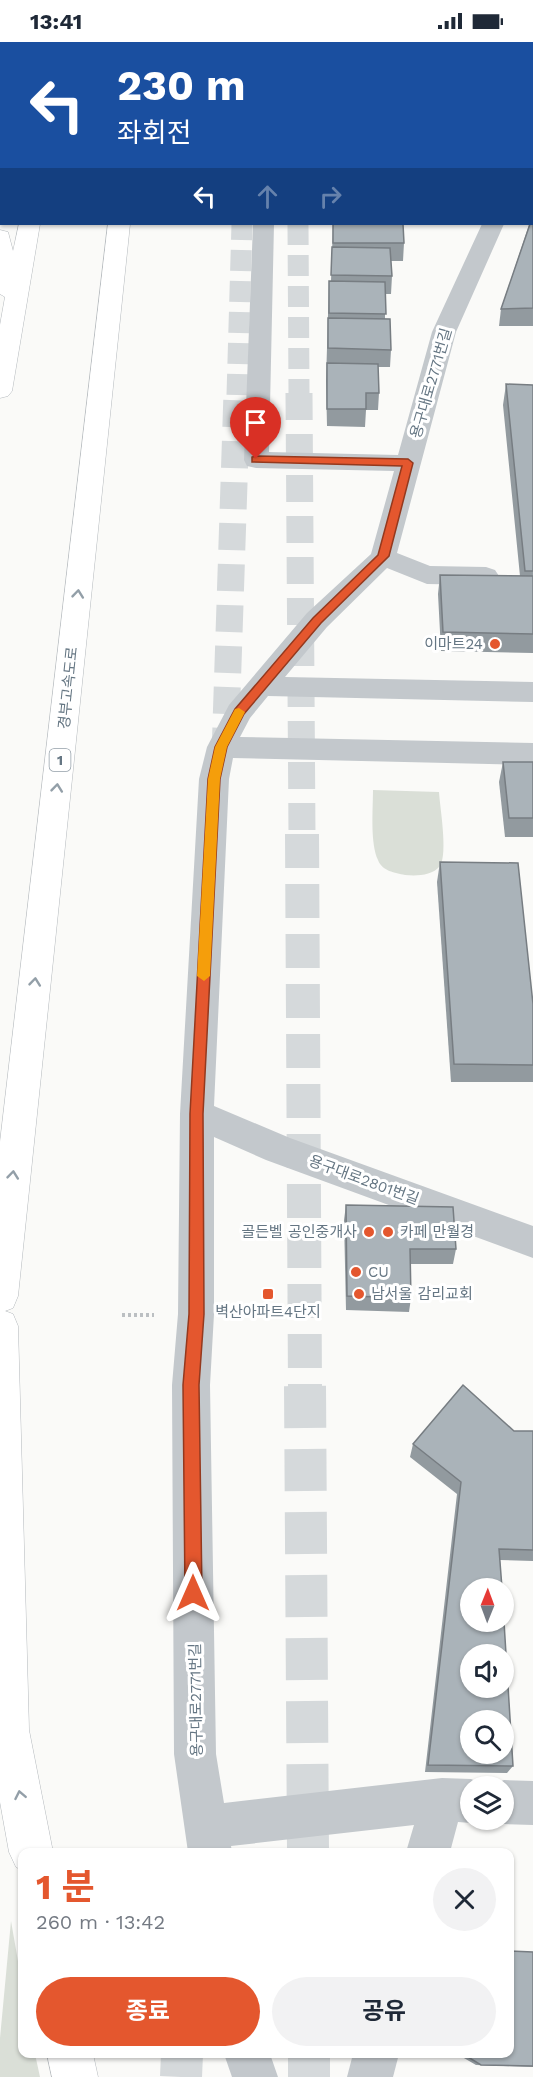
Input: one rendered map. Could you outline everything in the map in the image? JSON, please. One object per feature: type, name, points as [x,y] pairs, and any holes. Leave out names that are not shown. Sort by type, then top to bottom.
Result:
[{"type":"highway","points":[[0,391],[29,225]]},
{"type":"highway","name":"경부고속도로","points":[[0,1296],[119,225]]},
{"type":"highway","points":[[0,237],[13,318]]},
{"type":"highway","points":[[0,1326],[8,1730],[31,1848]]},
{"type":"highway","points":[[71,2058],[75,2077]]},
{"type":"street","points":[[263,225],[256,459],[408,463]]},
{"type":"street","name":"용구대로2771번길","points":[[209,1840],[195,1754],[191,1385],[196,1314],[196,1114],[214,779],[221,747],[239,712],[317,620],[383,556],[444,332],[493,225]]},
{"type":"street","points":[[383,556],[427,575],[503,576]]},
{"type":"street","points":[[259,686],[533,692]]},
{"type":"street","points":[[221,747],[533,754]]},
{"type":"street","name":"용구대로2801번길","points":[[196,1114],[278,1149],[533,1242]]},
{"type":"street","points":[[209,1840],[456,1800]]},
{"type":"street","points":[[430,1848],[456,1800]]},
{"type":"street","points":[[514,1802],[533,1803]]},
{"type":"street","points":[[248,2058],[255,2077]]},
{"type":"street","points":[[370,2077],[375,2058]]},
{"type":"shaded area","points":[[373,790],[439,792],[443,851],[440,866],[437,869],[424,875],[405,875],[382,867],[375,853],[373,836]]},
{"type":"shaded area","points":[[11,1921],[18,1961],[18,2058],[36,2058],[40,2077],[0,2077],[0,2038]]},
{"type":"building","points":[[333,225],[403,225],[404,243],[333,243]]},
{"type":"building","points":[[530,225],[533,225],[533,308],[501,309]]},
{"type":"building","points":[[332,247],[390,248],[392,276],[331,275]]},
{"type":"building","points":[[329,281],[385,282],[386,314],[329,313]]},
{"type":"building","points":[[328,318],[390,319],[391,350],[328,348]]},
{"type":"building","points":[[327,363],[378,364],[379,393],[366,393],[366,409],[327,409]]},
{"type":"building","points":[[506,384],[533,385],[533,571],[525,571]]},
{"type":"building","points":[[440,575],[533,576],[533,634],[443,632]]},
{"type":"building","points":[[503,762],[533,762],[533,818],[509,818]]},
{"type":"building","points":[[440,862],[518,863],[533,1004],[533,1065],[454,1064]]},
{"type":"building","points":[[346,1205],[453,1207],[456,1249],[410,1249],[411,1298],[347,1296]]},
{"type":"building","points":[[463,1385],[514,1431],[533,1431],[533,1550],[499,1549],[501,1578],[460,1578],[460,1632],[505,1632],[505,1644],[460,1644],[460,1698],[509,1698],[510,1710],[460,1710],[460,1764],[513,1764],[513,1766],[428,1765],[461,1482],[413,1444]]},
{"type":"building","points":[[514,1951],[533,1952],[533,2066],[481,2065],[470,2058],[514,2058]]},
{"type":"tunnel","points":[[237,395],[242,225]]},
{"type":"tunnel","points":[[298,225],[299,395]]},
{"type":"tunnel","points":[[225,755],[237,393]]},
{"type":"tunnel","points":[[299,393],[302,835]]},
{"type":"tunnel","points":[[302,834],[305,1387]]},
{"type":"tunnel","points":[[305,1386],[308,1848]]},
{"type":"tunnel","points":[[181,2077],[182,2058]]},
{"type":"tunnel","points":[[309,2058],[309,2077]]},
{"type":"slow traffic","points":[[204,976],[214,779],[221,747],[239,712]]},
{"type":"place","name":"이마트24","points":[[495,644]]},
{"type":"place","name":"골든벨 공인중개사","points":[[369,1232]]},
{"type":"place","name":"카페 만월경","points":[[388,1232]]},
{"type":"place","name":"CU","points":[[356,1272]]},
{"type":"place","name":"벽산아파트4단지","points":[[268,1294]]},
{"type":"place","name":"남서울 감리교회","points":[[359,1294]]},
{"type":"route","points":[[193,1593],[191,1385],[196,1314],[196,1114],[214,779],[221,747],[239,712],[317,620],[383,556],[408,463],[256,459]]}]
